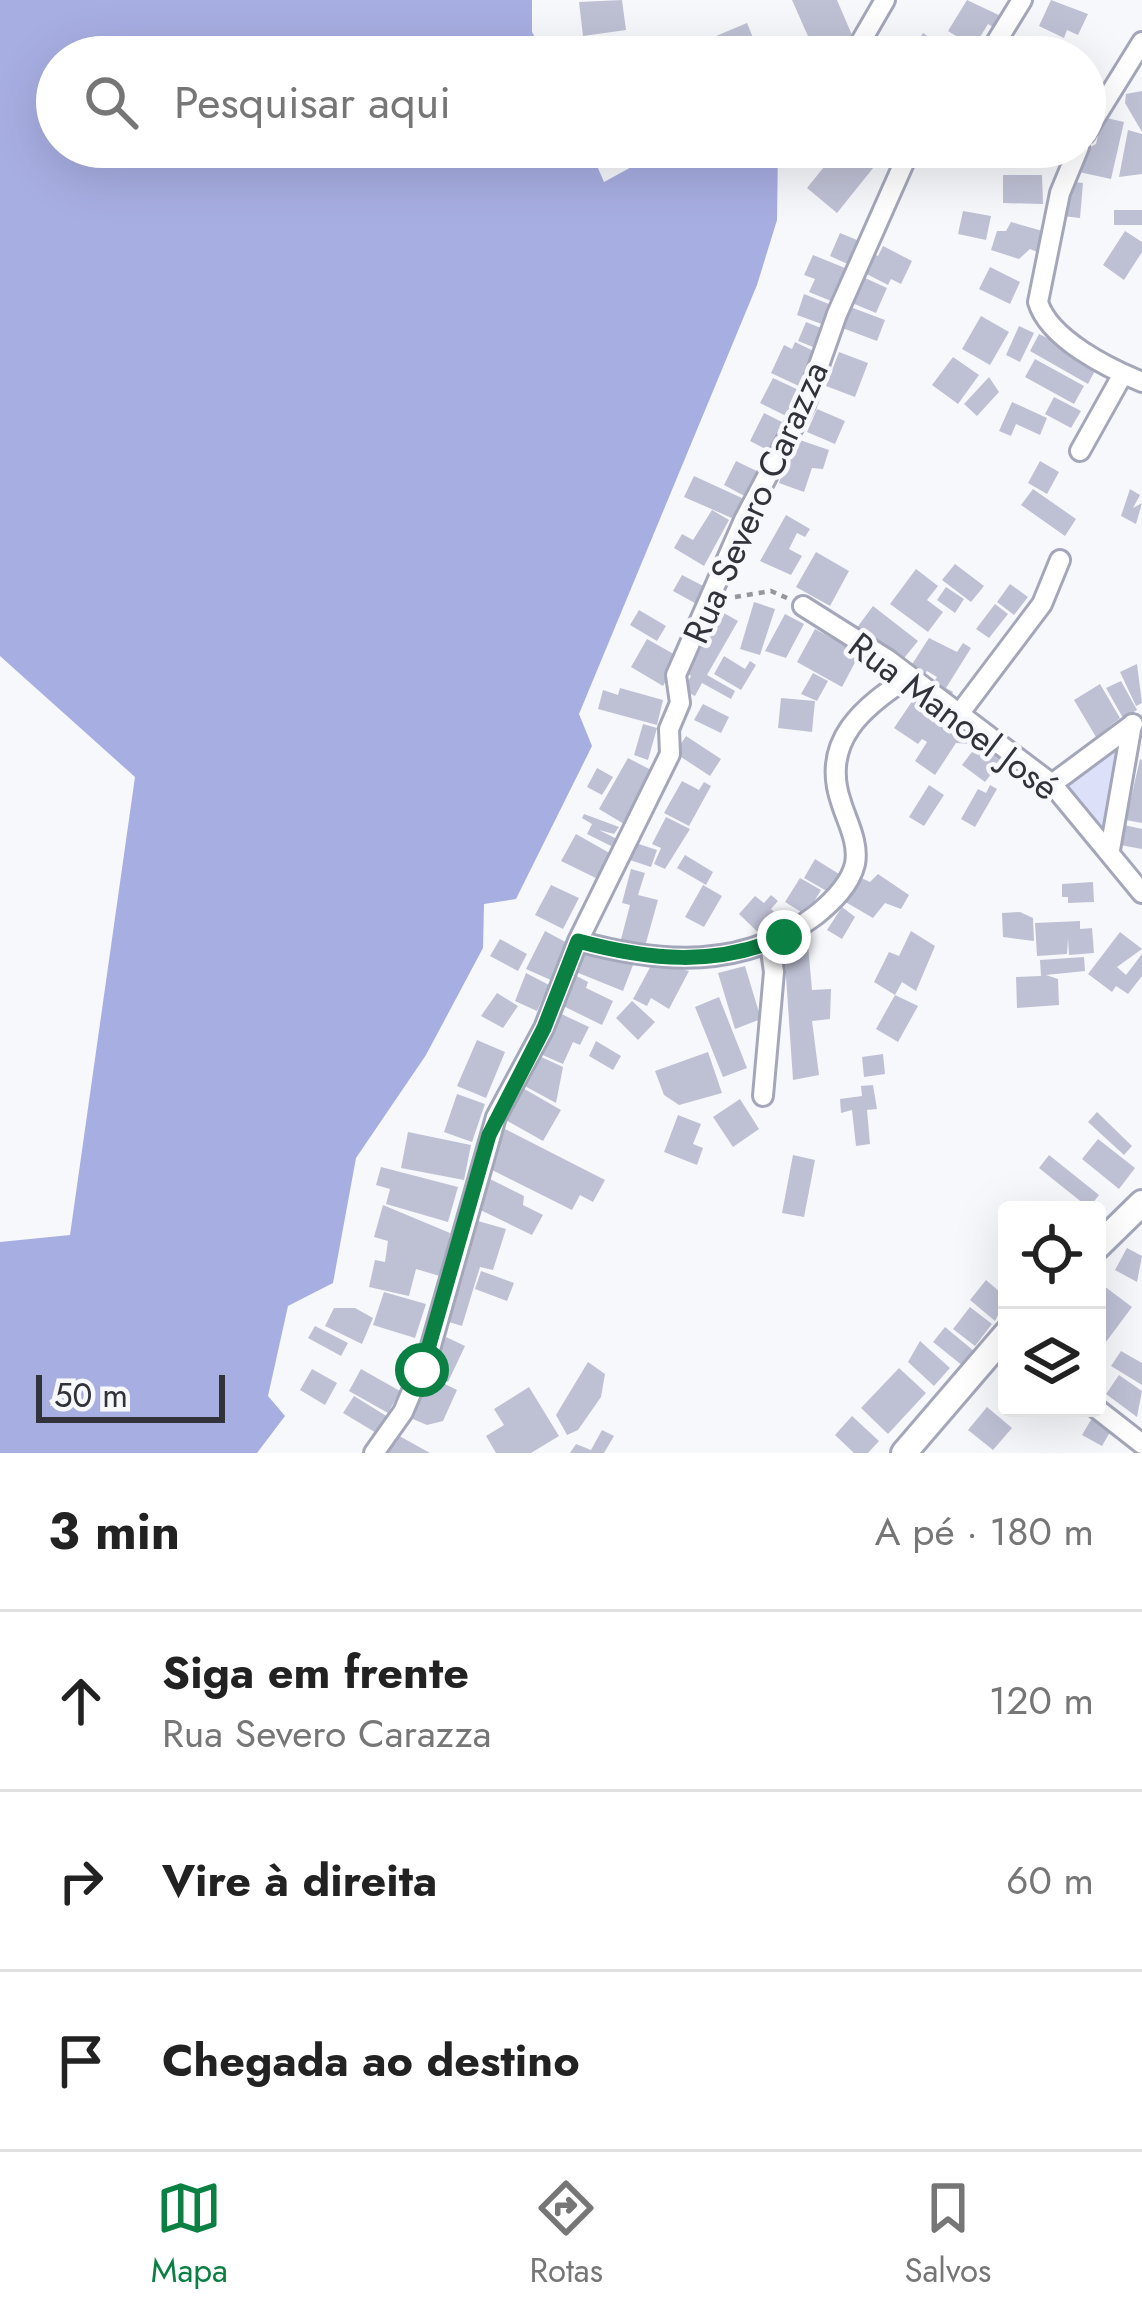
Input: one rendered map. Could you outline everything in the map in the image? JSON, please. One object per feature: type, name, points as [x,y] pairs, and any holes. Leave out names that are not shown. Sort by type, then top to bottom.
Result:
[{"type":"street","points":[[864,36],[885,0]]},
{"type":"street","points":[[1000,36],[1022,0]]},
{"type":"street","points":[[1106,97],[1142,42]]},
{"type":"street","name":"Rua Severo Carazza","points":[[374,1453],[414,1391],[489,1135],[544,1028],[578,941],[670,754],[669,729],[680,703],[676,675],[712,600],[727,555],[805,405],[837,314],[902,168]]},
{"type":"street","points":[[1070,168],[1060,193],[1038,302],[1042,316],[1133,378],[1080,451]]},
{"type":"street","points":[[959,715],[1042,604],[1060,560]]},
{"type":"street","name":"Rua Manoel José","points":[[802,607],[909,676],[1052,784],[1142,893]]},
{"type":"street","points":[[578,941],[670,959],[731,954],[770,943],[829,904],[851,875],[856,852],[836,785],[836,757],[856,716],[909,676]]},
{"type":"street","points":[[1052,784],[1137,721]]},
{"type":"street","points":[[1110,850],[1137,721]]},
{"type":"street","points":[[764,1096],[774,972],[770,943]]},
{"type":"street","points":[[1106,1240],[1138,1214]]},
{"type":"street","points":[[904,1453],[998,1343]]},
{"type":"street","points":[[1106,1416],[1142,1444]]},
{"type":"path","points":[[712,600],[771,591],[802,607]]},
{"type":"shaded area","points":[[0,0],[532,0],[534,36],[36,36],[36,168],[598,168],[604,182],[630,168],[778,168],[777,220],[757,285],[579,714],[592,746],[516,899],[484,904],[483,948],[426,1055],[356,1158],[333,1283],[288,1306],[268,1396],[285,1416],[257,1453],[0,1453],[0,1242],[70,1235],[135,777],[0,656]]},
{"type":"shaded area","points":[[1127,740],[1106,830],[1060,785]]},
{"type":"building","points":[[622,0],[626,30],[583,36],[579,2]]},
{"type":"building","points":[[792,0],[837,0],[852,35],[808,36]]},
{"type":"building","points":[[967,0],[1003,17],[996,29],[988,24],[981,36],[956,36],[948,31]]},
{"type":"building","points":[[1051,0],[1088,14],[1078,35],[1067,30],[1060,36],[1039,26]]},
{"type":"building","points":[[747,23],[752,36],[716,36]]},
{"type":"building","points":[[1142,91],[1142,132],[1125,103],[1126,94]]},
{"type":"building","points":[[1106,118],[1124,122],[1111,179],[1079,172],[1080,168],[1106,168]]},
{"type":"building","points":[[1128,130],[1142,134],[1142,174],[1119,177]]},
{"type":"building","points":[[823,168],[873,168],[837,213],[807,188]]},
{"type":"building","points":[[1003,175],[1042,175],[1043,204],[1003,203]]},
{"type":"building","points":[[1066,181],[1083,183],[1080,218],[1062,216]]},
{"type":"building","points":[[1114,210],[1142,210],[1142,225],[1114,225]]},
{"type":"building","points":[[963,211],[991,216],[986,240],[958,234]]},
{"type":"building","points":[[1011,222],[1046,232],[1037,252],[1030,249],[1019,259],[991,250],[997,231],[1006,231]]},
{"type":"building","points":[[1125,231],[1142,242],[1142,252],[1124,280],[1103,265]]},
{"type":"building","points":[[840,233],[862,242],[852,266],[830,256]]},
{"type":"building","points":[[883,246],[912,261],[901,284],[891,279],[888,285],[859,270],[868,252],[878,256]]},
{"type":"building","points":[[813,255],[845,268],[831,301],[809,292],[815,279],[804,275]]},
{"type":"building","points":[[990,267],[1020,282],[1010,304],[979,289]]},
{"type":"building","points":[[863,277],[887,288],[876,313],[852,303]]},
{"type":"building","points":[[804,294],[834,306],[827,326],[797,315]]},
{"type":"building","points":[[845,305],[885,320],[877,341],[837,326]]},
{"type":"building","points":[[981,316],[1009,332],[990,365],[962,349]]},
{"type":"building","points":[[806,322],[826,330],[818,349],[798,341]]},
{"type":"building","points":[[1019,326],[1034,333],[1020,362],[1006,355]]},
{"type":"building","points":[[1039,334],[1099,363],[1088,384],[1030,351]]},
{"type":"building","points":[[795,342],[818,353],[803,388],[771,373],[784,345],[792,349]]},
{"type":"building","points":[[839,352],[868,363],[855,397],[826,386]]},
{"type":"building","points":[[953,357],[979,375],[958,404],[932,385]]},
{"type":"building","points":[[1035,359],[1084,386],[1074,404],[1025,377]]},
{"type":"building","points":[[989,377],[999,392],[977,416],[964,404]]},
{"type":"building","points":[[773,378],[803,392],[790,418],[760,403]]},
{"type":"building","points":[[1054,397],[1081,411],[1071,428],[1045,414]]},
{"type":"building","points":[[1012,402],[1047,418],[1040,435],[1016,424],[1011,436],[999,431]]},
{"type":"building","points":[[817,409],[845,421],[835,444],[807,432]]},
{"type":"building","points":[[764,413],[786,424],[773,453],[750,441]]},
{"type":"building","points":[[794,438],[829,450],[823,469],[812,468],[804,492],[779,483]]},
{"type":"building","points":[[736,461],[763,474],[750,499],[724,485]]},
{"type":"building","points":[[1040,461],[1059,472],[1047,494],[1028,483]]},
{"type":"building","points":[[694,476],[744,499],[734,519],[684,497]]},
{"type":"building","points":[[1033,489],[1076,519],[1065,536],[1021,505]]},
{"type":"building","points":[[1130,489],[1140,495],[1133,508],[1142,503],[1136,524],[1121,516]]},
{"type":"building","points":[[712,510],[729,520],[704,566],[674,548],[682,534],[693,540]]},
{"type":"building","points":[[786,515],[810,529],[805,537],[797,533],[789,549],[802,556],[791,575],[760,561]]},
{"type":"building","points":[[816,552],[849,571],[830,606],[796,587]]},
{"type":"building","points":[[955,564],[984,586],[971,602],[942,580]]},
{"type":"building","points":[[916,569],[938,586],[927,600],[943,612],[928,632],[890,604]]},
{"type":"building","points":[[682,575],[711,590],[702,607],[673,591]]},
{"type":"building","points":[[1010,584],[1028,597],[1014,615],[997,602]]},
{"type":"building","points":[[946,587],[964,599],[955,613],[937,600]]},
{"type":"building","points":[[754,602],[775,609],[760,655],[740,649]]},
{"type":"building","points":[[995,604],[1008,614],[989,638],[976,629]]},
{"type":"building","points":[[873,606],[918,641],[900,663],[856,629]]},
{"type":"building","points":[[639,610],[666,626],[657,641],[630,625]]},
{"type":"building","points":[[722,612],[738,621],[707,675],[735,691],[731,699],[702,683],[695,696],[683,690],[691,676],[685,672],[706,635],[701,633],[708,619],[716,623]]},
{"type":"building","points":[[785,614],[804,624],[786,658],[765,651]]},
{"type":"building","points":[[815,629],[860,653],[842,687],[797,662]]},
{"type":"building","points":[[929,638],[957,652],[963,643],[971,648],[946,688],[953,692],[950,697],[932,685],[937,677],[927,671],[923,678],[909,669]]},
{"type":"building","points":[[647,639],[679,657],[663,686],[631,667]]},
{"type":"building","points":[[724,656],[745,669],[750,661],[756,665],[741,690],[714,674]]},
{"type":"building","points":[[1137,664],[1142,703],[1136,706],[1120,672]]},
{"type":"building","points":[[813,673],[828,681],[817,701],[801,694]]},
{"type":"building","points":[[1121,681],[1137,710],[1123,718],[1106,688]]},
{"type":"building","points":[[1100,684],[1120,718],[1096,737],[1074,700]]},
{"type":"building","points":[[620,688],[663,700],[657,725],[598,709],[603,690],[618,695]]},
{"type":"building","points":[[919,691],[951,712],[937,724],[950,732],[961,724],[978,736],[972,744],[956,743],[935,775],[915,761],[927,742],[922,739],[918,744],[894,728]]},
{"type":"building","points":[[781,698],[815,701],[812,732],[778,728]]},
{"type":"building","points":[[703,704],[729,717],[721,733],[694,720]]},
{"type":"building","points":[[643,724],[657,728],[648,760],[634,755]]},
{"type":"building","points":[[686,736],[721,759],[710,776],[675,753]]},
{"type":"building","points":[[981,740],[1004,758],[985,782],[962,765]]},
{"type":"building","points":[[628,758],[653,771],[624,824],[599,809]]},
{"type":"building","points":[[1142,760],[1142,823],[1126,820]]},
{"type":"building","points":[[597,768],[613,777],[602,795],[587,787]]},
{"type":"building","points":[[682,781],[699,790],[704,782],[711,786],[689,826],[664,813]]},
{"type":"building","points":[[929,785],[944,795],[924,826],[909,817]]},
{"type":"building","points":[[990,785],[997,789],[975,827],[961,819],[978,789],[986,793]]},
{"type":"building","points":[[584,814],[619,827],[614,834],[599,830],[617,839],[613,847],[587,834],[592,824],[582,818]]},
{"type":"building","points":[[666,817],[690,829],[665,869],[654,864],[661,848],[652,844]]},
{"type":"building","points":[[1124,825],[1142,829],[1142,849],[1120,845]]},
{"type":"building","points":[[576,834],[613,855],[600,880],[561,861]]},
{"type":"building","points":[[630,841],[657,850],[651,867],[624,858]]},
{"type":"building","points":[[685,855],[713,872],[706,885],[677,868]]},
{"type":"building","points":[[815,859],[839,874],[830,893],[804,878]]},
{"type":"building","points":[[631,869],[645,873],[638,895],[658,900],[644,950],[620,943],[630,905],[622,903]]},
{"type":"building","points":[[878,874],[909,895],[901,909],[885,903],[873,918],[842,900],[857,876],[870,882]]},
{"type":"building","points":[[800,878],[821,890],[806,915],[785,902]]},
{"type":"building","points":[[1093,882],[1094,902],[1068,903],[1068,897],[1062,897],[1062,884]]},
{"type":"building","points":[[551,885],[579,898],[563,929],[535,915]]},
{"type":"building","points":[[703,885],[722,896],[704,927],[685,917]]},
{"type":"building","points":[[771,895],[778,901],[771,909],[783,920],[765,939],[739,914],[755,896],[764,903]]},
{"type":"building","points":[[842,907],[855,917],[842,939],[827,930]]},
{"type":"building","points":[[1020,912],[1033,918],[1034,941],[1003,937],[1002,913]]},
{"type":"building","points":[[1080,921],[1080,929],[1092,928],[1094,953],[1069,955],[1068,938],[1067,954],[1037,956],[1035,923]]},
{"type":"building","points":[[545,931],[571,945],[553,981],[526,969]]},
{"type":"building","points":[[911,931],[935,946],[916,991],[902,982],[895,995],[874,982],[889,952],[899,956]]},
{"type":"building","points":[[1120,932],[1142,949],[1117,967],[1126,975],[1142,954],[1142,976],[1128,994],[1116,986],[1112,992],[1088,974]]},
{"type":"building","points":[[500,939],[527,954],[518,971],[490,956]]},
{"type":"building","points":[[581,944],[633,965],[623,991],[571,970]]},
{"type":"building","points":[[808,945],[812,990],[831,989],[830,1019],[812,1021],[819,1075],[793,1080],[784,947]]},
{"type":"building","points":[[1084,957],[1085,971],[1046,975],[1058,979],[1059,1005],[1017,1008],[1016,977],[1041,976],[1040,960]]},
{"type":"building","points":[[653,962],[689,971],[669,1009],[651,998],[647,1006],[633,999]]},
{"type":"building","points":[[745,966],[761,1019],[735,1029],[718,973]]},
{"type":"building","points":[[526,973],[549,985],[537,1011],[515,1001]]},
{"type":"building","points":[[571,973],[588,982],[586,988],[613,1001],[602,1025],[557,1003]]},
{"type":"building","points":[[497,993],[518,1006],[503,1028],[481,1016]]},
{"type":"building","points":[[895,995],[918,1006],[898,1042],[876,1029]]},
{"type":"building","points":[[719,997],[747,1068],[723,1077],[695,1007]]},
{"type":"building","points":[[632,1001],[655,1022],[638,1040],[616,1018]]},
{"type":"building","points":[[555,1011],[589,1027],[580,1045],[573,1042],[563,1064],[538,1053]]},
{"type":"building","points":[[477,1040],[505,1052],[486,1098],[457,1086]]},
{"type":"building","points":[[596,1041],[621,1056],[613,1070],[589,1056]]},
{"type":"building","points":[[708,1052],[722,1093],[679,1105],[664,1095],[655,1071]]},
{"type":"building","points":[[883,1054],[885,1074],[864,1077],[862,1057]]},
{"type":"building","points":[[537,1055],[563,1067],[556,1103],[521,1084]]},
{"type":"building","points":[[873,1085],[877,1109],[867,1110],[870,1144],[856,1146],[852,1110],[841,1113],[840,1099],[862,1096],[861,1086]]},
{"type":"building","points":[[521,1087],[561,1110],[543,1141],[504,1119]]},
{"type":"building","points":[[457,1094],[485,1104],[472,1142],[444,1132]]},
{"type":"building","points":[[740,1099],[759,1129],[733,1147],[713,1117]]},
{"type":"building","points":[[1097,1112],[1132,1146],[1124,1155],[1088,1122]]},
{"type":"building","points":[[678,1115],[701,1124],[693,1144],[703,1148],[697,1165],[664,1152]]},
{"type":"building","points":[[501,1127],[605,1180],[593,1202],[580,1195],[572,1210],[482,1165]]},
{"type":"building","points":[[408,1132],[471,1145],[464,1180],[401,1168]]},
{"type":"building","points":[[1098,1139],[1135,1168],[1119,1189],[1082,1159]]},
{"type":"building","points":[[793,1155],[815,1160],[804,1217],[782,1213]]},
{"type":"building","points":[[1049,1155],[1099,1195],[1094,1201],[1080,1201],[1039,1168]]},
{"type":"building","points":[[381,1167],[458,1187],[448,1222],[386,1204],[390,1189],[376,1185]]},
{"type":"building","points":[[486,1177],[524,1196],[523,1205],[543,1215],[532,1235],[472,1206]]},
{"type":"building","points":[[383,1205],[450,1233],[443,1277],[416,1269],[409,1296],[369,1287],[375,1260],[385,1262],[388,1241],[374,1237]]},
{"type":"building","points":[[478,1221],[506,1229],[493,1270],[480,1267],[462,1326],[449,1322]]},
{"type":"building","points":[[1127,1248],[1142,1256],[1137,1282],[1115,1270]]},
{"type":"building","points":[[481,1271],[514,1283],[507,1301],[475,1289]]},
{"type":"building","points":[[986,1280],[998,1290],[995,1321],[970,1300]]},
{"type":"building","points":[[1106,1288],[1132,1307],[1106,1342]]},
{"type":"building","points":[[384,1292],[426,1304],[415,1338],[373,1325]]},
{"type":"building","points":[[970,1307],[992,1324],[975,1346],[953,1329]]},
{"type":"building","points":[[334,1308],[355,1308],[373,1318],[362,1344],[325,1326]]},
{"type":"building","points":[[315,1326],[348,1343],[341,1356],[308,1338]]},
{"type":"building","points":[[945,1327],[974,1351],[963,1366],[933,1342]]},
{"type":"building","points":[[446,1337],[465,1346],[448,1382],[429,1374]]},
{"type":"building","points":[[920,1341],[950,1368],[934,1386],[908,1362]]},
{"type":"building","points":[[1121,1351],[1142,1363],[1142,1385],[1111,1366]]},
{"type":"building","points":[[588,1362],[605,1374],[601,1397],[578,1430],[567,1435],[556,1415]]},
{"type":"building","points":[[899,1368],[926,1393],[888,1434],[861,1408]]},
{"type":"building","points":[[312,1369],[337,1383],[325,1405],[300,1390]]},
{"type":"building","points":[[361,1369],[400,1391],[388,1413],[349,1391]]},
{"type":"building","points":[[427,1375],[457,1390],[443,1421],[427,1425],[408,1417]]},
{"type":"building","points":[[1119,1375],[1142,1391],[1137,1417],[1106,1394]]},
{"type":"building","points":[[529,1387],[559,1436],[531,1453],[496,1453],[486,1436],[504,1425],[494,1409]]},
{"type":"building","points":[[354,1396],[388,1417],[378,1434],[343,1413]]},
{"type":"building","points":[[987,1407],[1012,1428],[993,1450],[968,1430]]},
{"type":"building","points":[[852,1416],[879,1441],[868,1453],[854,1453],[835,1435]]},
{"type":"building","points":[[1093,1417],[1114,1425],[1102,1446],[1082,1435]]},
{"type":"building","points":[[602,1430],[614,1436],[604,1453],[570,1453],[576,1444],[591,1450]]},
{"type":"building","points":[[394,1433],[430,1453],[383,1453]]},
{"type":"route","points":[[422,1370],[489,1135],[544,1028],[578,941],[624,954],[688,959],[731,954],[784,937]]}]
